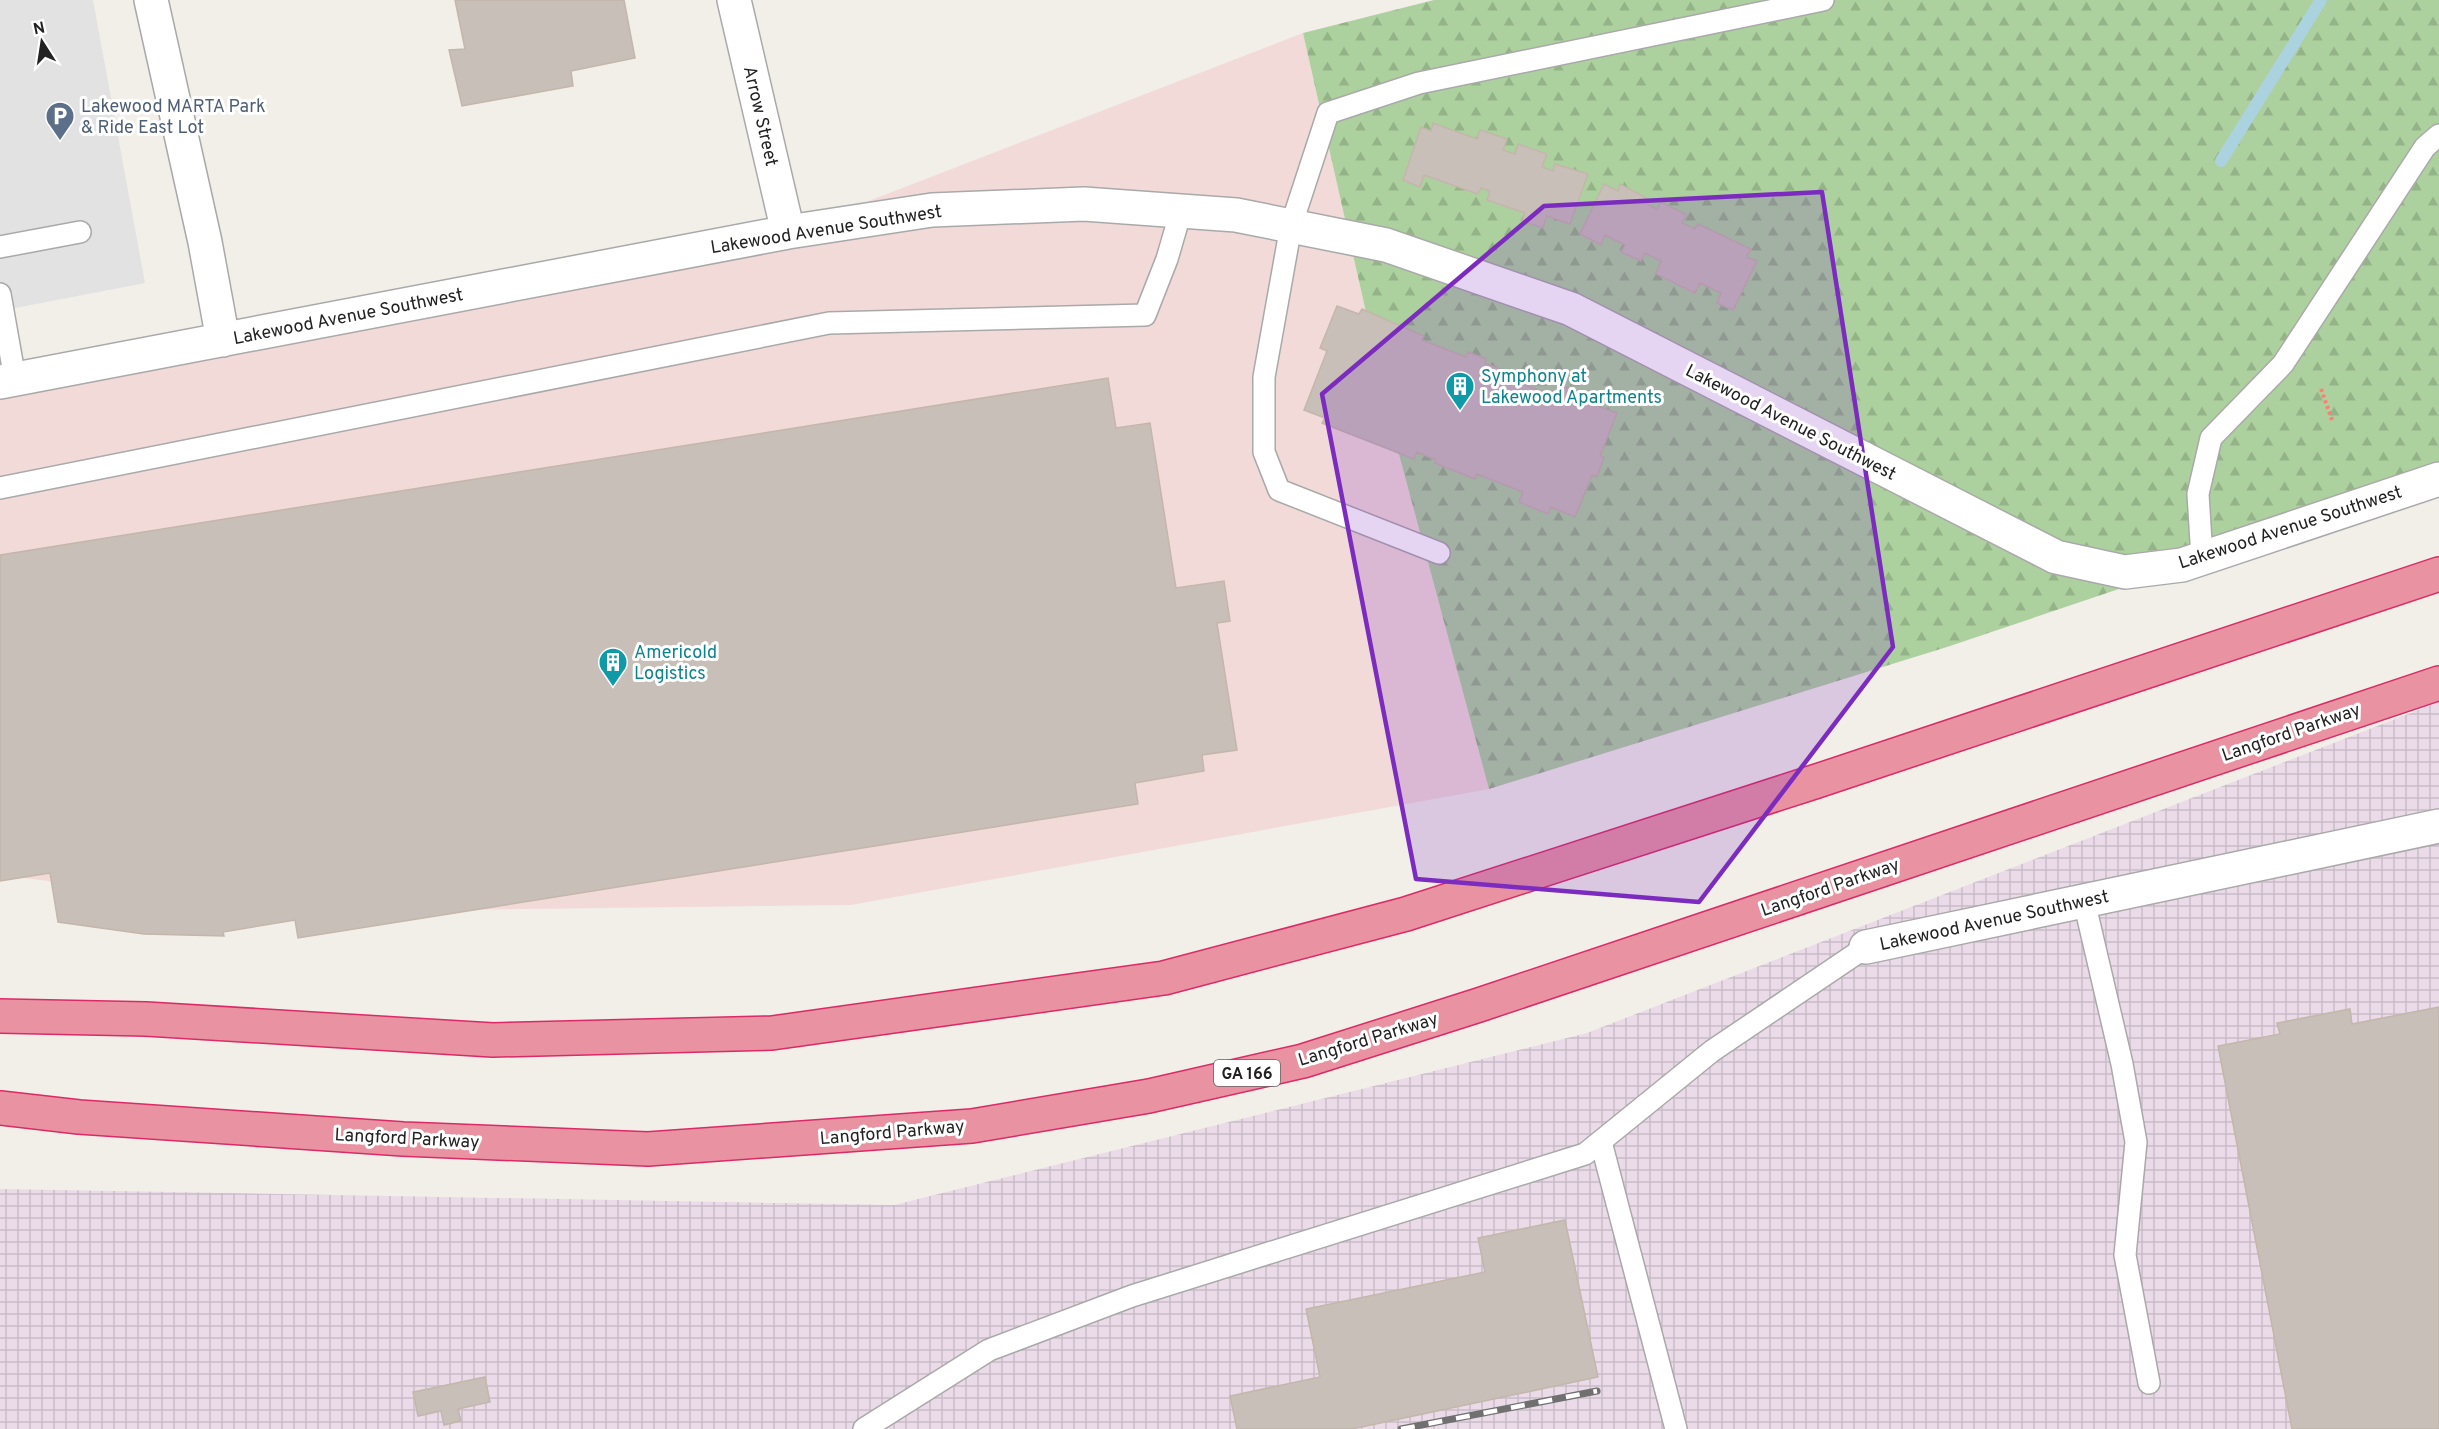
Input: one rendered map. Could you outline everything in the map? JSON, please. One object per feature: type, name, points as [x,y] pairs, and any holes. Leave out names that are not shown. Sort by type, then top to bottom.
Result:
[{"type":"highway","points":[[0,1016],[146,1018],[493,1040],[772,1033],[1164,978],[1417,911],[2439,574]]},
{"type":"highway","name":"Langford Parkway","points":[[0,1108],[79,1117],[403,1138],[648,1149],[972,1126],[1149,1096],[1303,1060],[1468,1008],[2439,683]]},
{"type":"street","points":[[151,0],[205,242],[223,340]]},
{"type":"street","name":"Arrow Street","points":[[734,0],[788,232]]},
{"type":"street","name":"Lakewood Avenue Southwest","points":[[8,381],[788,232],[932,210],[1084,204],[1236,215],[1386,245],[1571,309],[2056,557],[2125,572],[2182,565],[2439,478]]},
{"type":"street","name":"Lakewood Avenue Southwest","points":[[1866,947],[2439,826]]},
{"type":"lane","points":[[1438,553],[1279,490],[1264,453],[1264,377],[1292,226],[1328,113],[1419,83],[1823,0]]},
{"type":"lane","points":[[2202,558],[2198,494],[2211,438],[2283,364],[2425,147],[2439,135]]},
{"type":"lane","points":[[0,488],[829,323],[1145,315],[1167,259],[1181,211]]},
{"type":"lane","points":[[0,247],[80,232]]},
{"type":"lane","points":[[0,294],[8,381]]},
{"type":"lane","points":[[2084,901],[2122,1064],[2136,1142],[2125,1255],[2149,1383]]},
{"type":"lane","points":[[864,1429],[988,1350],[1132,1296],[1586,1154],[1712,1051],[1866,947]]},
{"type":"lane","points":[[1601,1142],[1676,1429]]},
{"type":"path","points":[[2321,389],[2332,420]]},
{"type":"highlighted area","points":[[1822,192],[1893,647],[1699,902],[1416,879],[1322,394],[1544,206]]},
{"type":"shaded area","name":"Lakewood MARTA Park & Ride East Lot","points":[[0,0],[93,0],[145,283],[0,311]]},
{"type":"shaded area","points":[[1303,33],[1393,432],[1489,789],[851,905],[297,912],[0,875],[0,386],[794,230]]},
{"type":"shaded area","points":[[2439,702],[2439,1429],[0,1429],[0,1189],[894,1205],[1587,1033]]},
{"type":"green space","points":[[1434,0],[2439,0],[2439,481],[1947,647],[1489,789],[1393,432],[1303,33]]},
{"type":"building","points":[[455,0],[624,0],[635,58],[571,71],[573,86],[462,106],[449,50],[465,49]]},
{"type":"building","points":[[1433,123],[1477,139],[1480,130],[1507,139],[1503,150],[1515,154],[1518,144],[1547,154],[1542,167],[1553,171],[1555,164],[1588,174],[1570,224],[1547,216],[1543,228],[1522,221],[1525,213],[1487,200],[1490,191],[1481,188],[1478,194],[1424,175],[1420,187],[1403,180],[1421,127],[1431,131]]},
{"type":"building","points":[[1604,184],[1618,191],[1620,184],[1647,198],[1645,203],[1657,209],[1661,202],[1687,215],[1682,223],[1695,229],[1698,224],[1751,249],[1746,257],[1757,261],[1733,310],[1717,303],[1721,293],[1700,283],[1695,293],[1656,274],[1661,261],[1645,253],[1641,261],[1621,252],[1625,245],[1605,235],[1601,245],[1580,234]]},
{"type":"building","name":"Symphony at Lakewood Apartments","points":[[1337,306],[1359,314],[1362,309],[1424,336],[1422,340],[1466,357],[1468,352],[1486,359],[1485,363],[1525,379],[1523,384],[1558,398],[1563,386],[1594,399],[1592,404],[1617,413],[1600,456],[1604,457],[1597,477],[1592,475],[1575,517],[1551,507],[1548,514],[1519,502],[1523,492],[1477,474],[1475,479],[1435,463],[1436,460],[1417,452],[1414,459],[1322,423],[1325,418],[1304,410],[1327,351],[1320,348]]},
{"type":"building","name":"Americold Logistics","points":[[1108,378],[1116,428],[1150,423],[1176,588],[1224,581],[1230,621],[1217,623],[1237,750],[1202,755],[1204,771],[1135,783],[1138,804],[298,938],[295,920],[223,932],[224,936],[144,934],[58,922],[50,873],[0,881],[0,555]]},
{"type":"building","points":[[2439,1007],[2439,1429],[2292,1429],[2218,1046],[2280,1034],[2277,1023],[2350,1009],[2352,1024]]},
{"type":"building","points":[[1565,1220],[1598,1377],[1352,1429],[1237,1429],[1230,1396],[1320,1377],[1306,1309],[1485,1272],[1478,1238]]},
{"type":"building","points":[[485,1377],[490,1402],[458,1409],[461,1421],[444,1425],[441,1411],[418,1416],[413,1392]]},
{"type":"waterway","points":[[2221,161],[2321,0]]},
{"type":"railway","points":[[1401,1429],[1597,1391]]},
{"type":"place","name":"Lakewood MARTA Park & Ride East Lot","points":[[60,142]]},
{"type":"place","name":"Symphony at Lakewood Apartments","points":[[1460,412]]},
{"type":"place","name":"Americold Logistics","points":[[613,688]]}]
